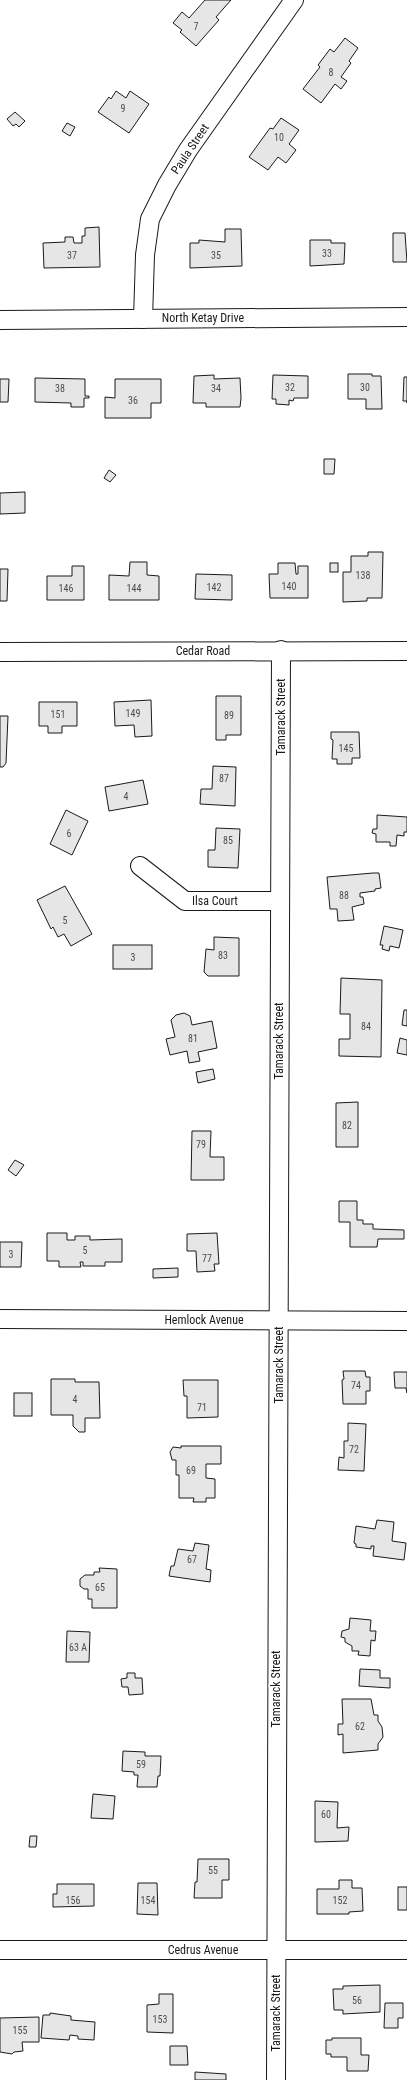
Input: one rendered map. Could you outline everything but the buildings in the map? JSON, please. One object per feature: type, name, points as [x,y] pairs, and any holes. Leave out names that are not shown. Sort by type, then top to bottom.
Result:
[{"type":"street","name":"Paula Street","points":[[143,319],[145,255],[150,219],[167,185],[188,150],[294,0]]},
{"type":"street","name":"North Ketay Drive","points":[[0,320],[407,317]]},
{"type":"street","name":"Cedar Road","points":[[0,652],[281,650],[407,651]]},
{"type":"street","name":"Tamarack Street","points":[[276,2080],[281,650]]},
{"type":"street","name":"Ilsa Court","points":[[140,866],[185,901],[279,901]]},
{"type":"street","name":"Hemlock Avenue","points":[[0,1319],[407,1321]]},
{"type":"street","name":"Cedrus Avenue","points":[[0,1950],[407,1950]]}]
